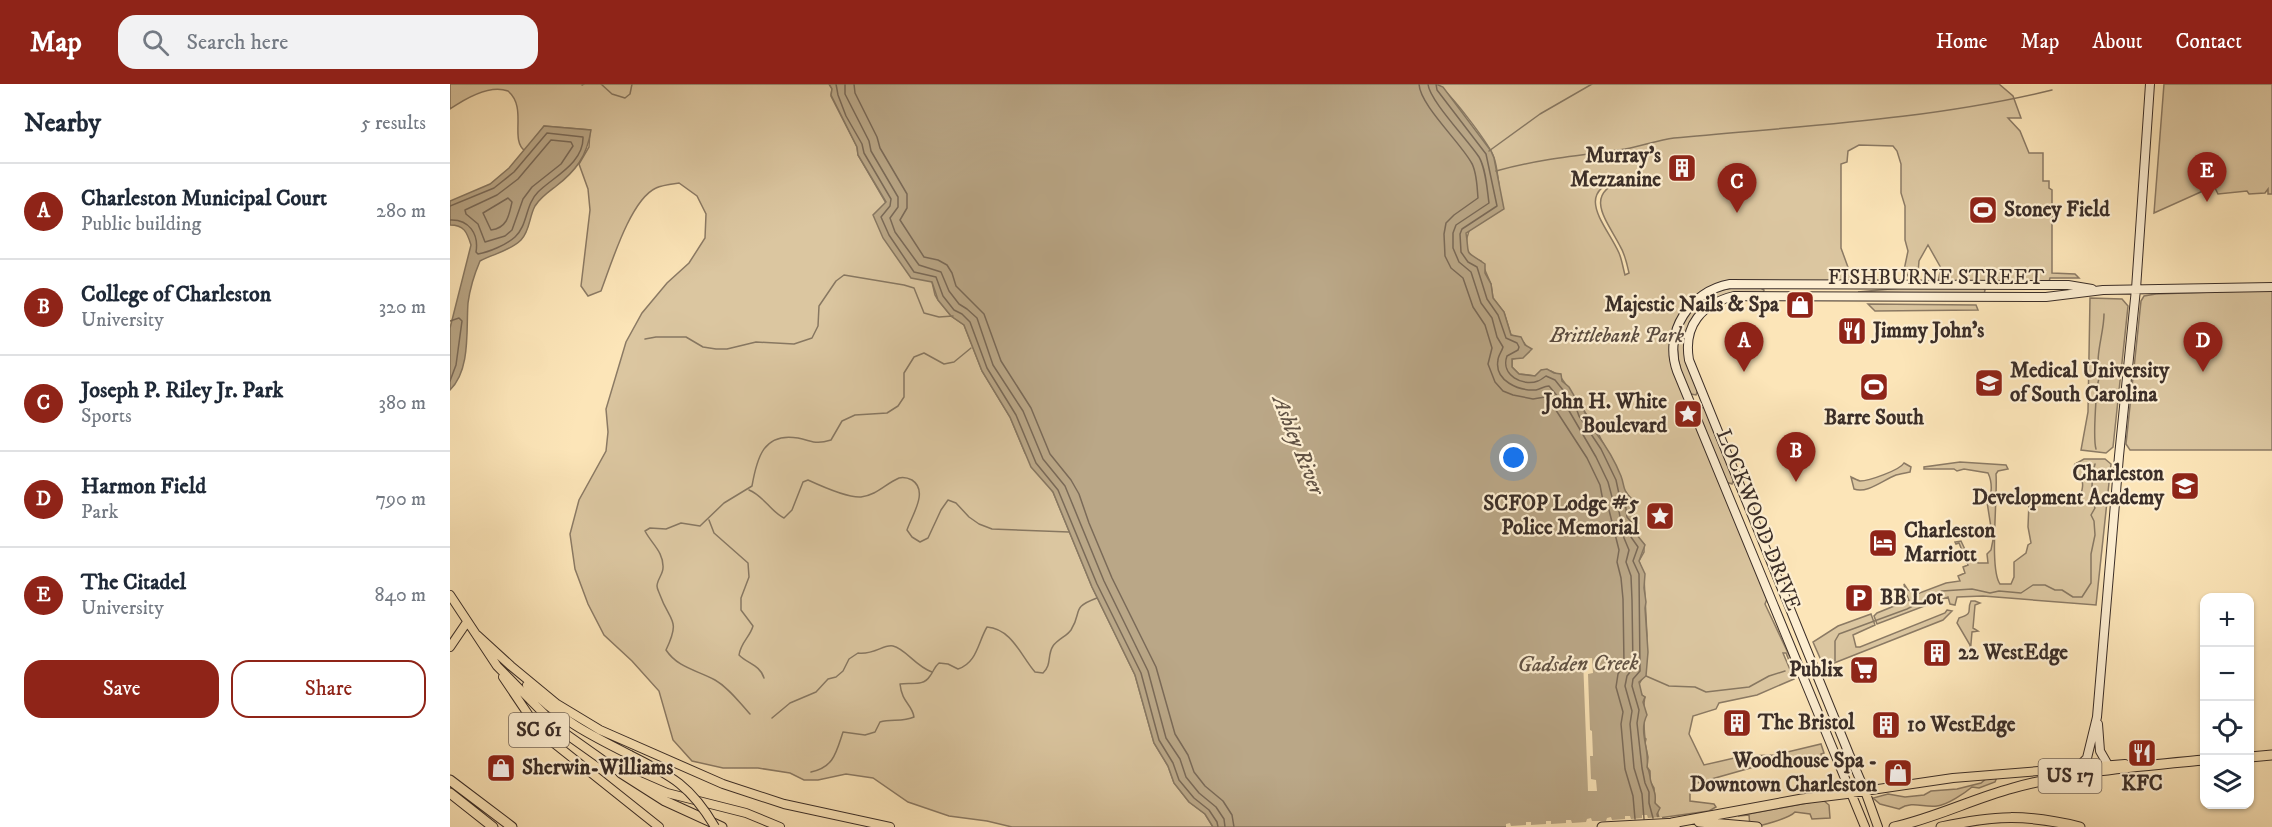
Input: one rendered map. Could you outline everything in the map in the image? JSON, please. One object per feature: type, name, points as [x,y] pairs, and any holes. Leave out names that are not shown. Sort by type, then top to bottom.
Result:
[{"type":"highway","points":[[2254,757],[2272,755]]},
{"type":"highway","name":"US 17","points":[[1894,827],[1918,822],[2039,781],[2200,760]]},
{"type":"highway","points":[[621,773],[665,801],[722,827]]},
{"type":"highway","points":[[450,780],[512,827]]},
{"type":"highway","points":[[450,793],[494,827]]},
{"type":"highway","points":[[1672,823],[1802,799],[1851,793]]},
{"type":"highway","points":[[1941,827],[1984,818],[2008,816],[2035,818],[2080,827]]},
{"type":"highway","points":[[1602,827],[1708,822],[1757,827]]},
{"type":"main road","points":[[2079,766],[2087,758],[2097,717],[2136,289],[2150,84]]},
{"type":"main road","points":[[1769,284],[1769,296]]},
{"type":"main road","name":"FISHBURNE STREET","points":[[1769,284],[2068,285],[2103,290]]},
{"type":"main road","name":"LOCKWOOD DRIVE","points":[[1769,284],[1720,286],[1704,294],[1686,310],[1676,331],[1675,366],[1865,827]]},
{"type":"main road","points":[[1840,285],[1847,297]]},
{"type":"main road","points":[[1994,285],[1994,298]]},
{"type":"main road","name":"FISHBURNE STREET","points":[[1769,296],[2046,297],[2103,290],[2272,286]]},
{"type":"main road","name":"LOCKWOOD DRIVE","points":[[1769,296],[1734,296],[1711,304],[1697,318],[1690,334],[1688,351],[1704,398],[1866,791],[1878,827]]},
{"type":"main road","points":[[1690,403],[1704,398]]},
{"type":"main road","points":[[1726,490],[1740,484]]},
{"type":"main road","points":[[1749,546],[1763,541]]},
{"type":"main road","name":"SC 61","points":[[450,595],[540,732],[659,827]]},
{"type":"main road","points":[[1774,607],[1787,602]]},
{"type":"main road","points":[[450,647],[467,622]]},
{"type":"main road","name":"SC 61","points":[[477,635],[564,719],[596,738],[670,775],[689,790],[703,806],[715,827]]},
{"type":"main road","points":[[497,666],[559,729],[621,773],[667,793],[746,813],[780,827]]},
{"type":"main road","points":[[511,666],[557,704],[600,730],[723,784],[784,804],[890,827]]},
{"type":"main road","points":[[1804,680],[1817,675]]},
{"type":"main road","points":[[2097,717],[2100,752],[2108,765]]},
{"type":"main road","points":[[1837,759],[1849,754]]},
{"type":"main road","points":[[1851,793],[1953,778],[2079,766],[2162,764]]},
{"type":"green space","points":[[450,84],[829,84],[832,88],[831,96],[857,147],[858,155],[932,282],[938,300],[951,316],[964,325],[982,371],[1010,417],[1025,453],[1053,492],[1092,587],[1135,675],[1154,743],[1168,766],[1174,783],[1189,802],[1205,814],[1213,827],[1012,827],[949,816],[908,802],[873,778],[846,774],[818,780],[804,780],[790,773],[758,768],[723,768],[692,761],[673,740],[659,691],[604,635],[588,604],[575,569],[570,534],[579,500],[606,451],[608,432],[606,409],[626,342],[642,313],[667,283],[689,263],[705,238],[706,214],[697,196],[679,183],[656,188],[647,195],[630,219],[622,234],[601,291],[588,296],[581,286],[590,210],[588,189],[579,164],[589,147],[590,130],[544,126],[525,151],[518,139],[517,106],[508,91],[494,89],[486,91],[450,109]]},
{"type":"green space","name":"Brittlebank Park","points":[[1436,84],[1999,84],[2013,96],[2021,118],[2008,118],[2020,131],[2029,153],[2043,153],[2043,181],[2049,181],[2049,188],[2052,190],[2052,273],[2075,274],[2079,278],[2050,278],[2049,282],[1938,282],[1941,268],[1928,245],[1919,261],[1918,273],[1915,277],[1908,276],[1904,270],[1908,251],[1905,240],[1905,206],[1901,193],[1901,164],[1897,151],[1893,146],[1859,145],[1848,151],[1847,162],[1841,164],[1841,248],[1853,281],[1721,283],[1709,287],[1691,299],[1681,315],[1671,347],[1767,599],[1765,604],[1797,672],[1794,673],[1786,653],[1783,653],[1794,679],[1757,695],[1719,703],[1716,709],[1693,716],[1689,734],[1704,765],[1743,756],[1775,755],[1821,744],[1824,753],[1821,754],[1822,758],[1801,764],[1754,767],[1694,784],[1690,790],[1690,801],[1714,804],[1716,807],[1709,811],[1659,818],[1654,788],[1650,781],[1650,771],[1647,767],[1645,697],[1638,686],[1642,679],[1647,636],[1644,577],[1639,561],[1644,552],[1644,544],[1637,535],[1639,523],[1631,509],[1632,501],[1624,492],[1615,467],[1594,424],[1583,409],[1581,400],[1576,398],[1561,378],[1550,371],[1542,370],[1535,376],[1519,374],[1512,367],[1512,359],[1523,357],[1529,352],[1528,349],[1520,339],[1511,335],[1504,312],[1493,298],[1491,284],[1481,261],[1471,255],[1467,247],[1467,237],[1478,213],[1499,184],[1495,162],[1476,128]],"holes":[[[1621,178],[1622,181],[1603,193],[1601,201],[1605,218],[1625,256],[1629,273],[1625,275],[1619,253],[1601,220],[1595,201],[1598,192],[1606,184]]]},
{"type":"green space","points":[[2164,84],[2272,84],[2272,194],[2268,194],[2268,189],[2265,193],[2249,194],[2247,191],[2218,194],[2214,186],[2154,213]]},
{"type":"green space","points":[[1759,287],[1764,290],[1763,293],[1731,295],[1712,301],[1697,313],[1690,323],[1685,345],[1698,390],[1696,395],[1691,394],[1681,372],[1678,349],[1678,338],[1686,316],[1702,299],[1714,292],[1733,288]]},
{"type":"green space","points":[[1982,287],[1985,290],[1984,294],[1858,292],[1901,288]]},
{"type":"green space","points":[[2272,290],[2272,450],[2130,450],[2126,444],[2141,301],[2144,296]]},
{"type":"green space","points":[[2090,298],[2122,299],[2128,306],[2113,447],[2106,453],[2081,450],[2088,412]]},
{"type":"green space","points":[[1868,304],[1976,305],[1978,310],[1875,311]]},
{"type":"green space","points":[[1699,407],[1705,408],[1734,478],[1732,484],[1726,482],[1698,413]]},
{"type":"green space","points":[[2084,459],[2105,459],[2111,464],[2096,605],[1983,596],[1957,597],[1955,605],[1950,604],[1948,597],[1877,624],[1874,616],[1877,613],[1909,600],[1904,584],[1908,590],[1917,594],[1946,583],[1960,581],[1958,576],[1965,573],[1963,567],[1968,565],[1959,543],[1955,542],[1961,541],[1969,558],[1976,559],[1978,563],[1988,563],[1987,554],[1991,550],[1993,540],[1987,502],[1991,488],[1988,473],[1964,469],[1957,471],[1954,469],[1924,469],[1924,467],[1960,462],[2006,465],[2008,469],[1998,471],[1996,474],[1994,548],[2000,584],[2011,584],[2014,577],[2014,562],[2026,553],[2031,543],[2028,527],[2029,502],[2051,500],[2057,497],[2070,500],[2080,497],[2083,484],[2073,468],[2075,464]]},
{"type":"green space","points":[[1904,463],[1911,467],[1910,472],[1896,475],[1864,490],[1854,489],[1851,477],[1860,481],[1870,479],[1891,472]]},
{"type":"green space","points":[[1971,601],[1980,603],[1975,605],[1973,628],[1978,631],[1972,632],[1970,655],[1970,645],[1957,623],[1959,618],[1969,613]]},
{"type":"green space","points":[[1947,610],[1952,611],[1943,620],[1824,667],[1813,642],[1838,626],[1871,614],[1875,625],[1853,635],[1856,647],[1860,647],[1945,613]]},
{"type":"green space","points":[[1997,777],[1995,782],[1979,788],[1972,787],[1951,801],[1937,806],[1909,805],[1899,809],[1880,804],[1873,798],[1888,794],[1905,797],[1924,795],[1931,791],[1957,789],[1981,783],[1987,778]]},
{"type":"green space","points":[[1823,800],[1829,805],[1830,818],[1812,819],[1810,814],[1795,812],[1774,822],[1750,827],[1749,815],[1738,816]]},
{"type":"water","name":"Ashley River","points":[[829,84],[1436,84],[1443,87],[1494,158],[1504,209],[1466,233],[1469,252],[1485,264],[1485,273],[1491,284],[1493,298],[1504,312],[1511,335],[1521,337],[1525,345],[1532,349],[1523,358],[1512,359],[1512,367],[1519,374],[1535,376],[1541,370],[1547,369],[1561,374],[1562,381],[1569,387],[1576,399],[1581,399],[1586,416],[1598,428],[1596,433],[1613,459],[1625,490],[1631,498],[1633,515],[1639,517],[1637,535],[1645,545],[1639,561],[1645,574],[1648,652],[1646,676],[1639,682],[1642,695],[1645,697],[1643,702],[1647,715],[1644,734],[1647,767],[1655,794],[1655,803],[1660,808],[1657,814],[1660,827],[1213,827],[1205,814],[1189,802],[1174,783],[1168,766],[1154,743],[1135,675],[1092,587],[1053,492],[1031,467],[1010,417],[982,371],[964,325],[951,316],[938,300],[932,282],[911,278],[883,238],[873,215],[886,202],[858,155],[857,147],[831,95],[832,89]]},
{"type":"water","points":[[544,126],[591,130],[587,148],[575,169],[537,203],[521,240],[507,250],[480,261],[472,282],[468,303],[464,361],[457,382],[450,390],[450,328],[471,245],[464,230],[459,226],[450,225],[450,201],[490,184],[509,168]]},
{"type":"pier","points":[[1592,658],[1593,673],[1588,674],[1593,756],[1590,756],[1591,779],[1596,780],[1597,791],[1588,791],[1583,659]]},
{"type":"pier","points":[[1647,815],[1648,818],[1662,817],[1663,827],[1506,827],[1506,824],[1510,823],[1511,826],[1526,825],[1526,822],[1531,822],[1531,825],[1546,824],[1546,821],[1551,821],[1551,824],[1566,823],[1566,820],[1571,820],[1572,823],[1586,822],[1591,818],[1592,821],[1606,821],[1611,817],[1612,820],[1625,819],[1625,816],[1630,816],[1631,819]]},
{"type":"waterway","points":[[601,84],[612,94],[625,98],[630,94],[632,84]]},
{"type":"waterway","points":[[1489,151],[1540,114],[1592,84]]},
{"type":"waterway","points":[[1496,171],[1544,160],[1625,149],[1674,138],[1912,115],[2052,90]]},
{"type":"waterway","points":[[645,339],[686,337],[703,347],[716,349],[727,349],[756,342],[794,344],[812,338],[818,326],[819,306],[836,281],[844,275],[914,288],[924,313],[939,317],[953,316]]},
{"type":"waterway","name":"Gadsden Creek","points":[[2096,449],[2095,411],[2104,314]]},
{"type":"waterway","points":[[750,714],[720,683],[682,665],[666,650],[673,626],[657,587],[663,570],[663,562],[645,531],[650,528],[666,529],[681,523],[700,526],[724,503],[752,486],[760,456],[770,443],[786,437],[817,442],[831,440],[842,421],[855,415],[887,413],[898,406],[904,397],[904,373],[914,357],[924,353],[944,364],[954,362],[971,348]]},
{"type":"waterway","name":"Gadsden Creek","points":[[1835,661],[1835,641],[1839,634],[1907,609],[1942,591],[1972,589],[1990,593],[1999,591],[2021,593],[2033,585],[2045,585],[2055,590],[2062,590],[2073,597],[2082,597],[2091,583],[2091,554],[2095,535],[2091,515],[2095,508],[2092,498],[2095,464]]},
{"type":"waterway","points":[[749,490],[784,518],[792,510],[803,482],[808,480],[842,494],[861,497],[872,494],[899,478],[905,478],[912,480],[919,490],[918,504],[907,530],[920,542],[928,538],[948,500],[956,503],[979,524],[992,529],[1069,532]]},
{"type":"waterway","points":[[709,520],[714,533],[748,563],[749,577],[741,598],[741,610],[753,626],[739,655],[757,667],[764,678]]},
{"type":"waterway","points":[[811,772],[829,763],[836,753],[843,732],[865,735],[875,732],[880,722],[914,717],[900,684],[924,682],[939,663],[958,669],[964,666],[973,657],[987,627],[1003,633],[1015,644],[1035,672],[1043,673],[1048,667],[1053,646],[1071,630],[1080,608],[1097,598]]},
{"type":"waterway","points":[[772,718],[790,703],[816,692],[828,679],[836,677],[843,671],[849,659],[858,653],[893,646],[932,672]]},
{"type":"waterway","name":"Gadsden Creek","points":[[1646,676],[1669,686],[1695,687],[1706,692],[1749,687],[1769,676],[1785,671]]},
{"type":"place","name":"Murray's Mezzanine","points":[[1682,168]]},
{"type":"place","name":"The Citadel","points":[[2207,202]]},
{"type":"place","name":"Stoney Field","points":[[1983,210]]},
{"type":"place","name":"Joseph P. Riley Jr. Park","points":[[1737,213]]},
{"type":"place","name":"Majestic Nails & Spa","points":[[1800,305]]},
{"type":"place","name":"Jimmy John's","points":[[1852,331]]},
{"type":"place","name":"Charleston Municipal Court","points":[[1744,372]]},
{"type":"place","name":"Harmon Field","points":[[2203,372]]},
{"type":"place","name":"Medical University of South Carolina","points":[[1989,383]]},
{"type":"place","name":"Barre South","points":[[1874,387]]},
{"type":"place","name":"John H. White Boulevard","points":[[1688,414]]},
{"type":"place","name":"College of Charleston","points":[[1796,482]]},
{"type":"place","name":"Charleston Development Academy","points":[[2185,486]]},
{"type":"place","name":"SCFOP Lodge #5 Police Memorial","points":[[1660,516]]},
{"type":"place","name":"Charleston Marriott","points":[[1883,543]]},
{"type":"place","name":"BB Lot","points":[[1859,598]]},
{"type":"place","name":"22 WestEdge","points":[[1937,653]]},
{"type":"place","name":"Publix","points":[[1864,670]]},
{"type":"place","name":"The Bristol","points":[[1737,723]]},
{"type":"place","name":"10 WestEdge","points":[[1886,725]]},
{"type":"place","name":"KFC","points":[[2142,753]]},
{"type":"place","name":"Sherwin-Williams","points":[[501,768]]},
{"type":"place","name":"Woodhouse Spa - Downtown Charleston","points":[[1898,773]]}]
